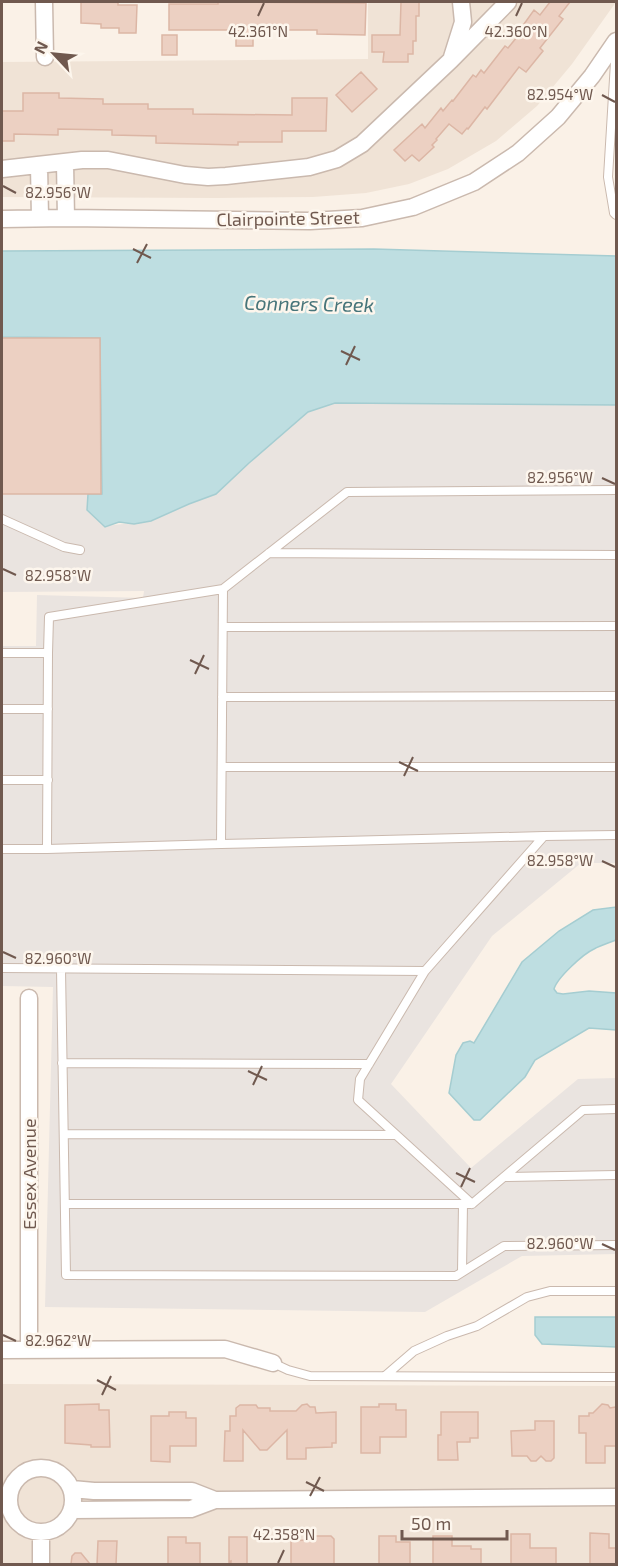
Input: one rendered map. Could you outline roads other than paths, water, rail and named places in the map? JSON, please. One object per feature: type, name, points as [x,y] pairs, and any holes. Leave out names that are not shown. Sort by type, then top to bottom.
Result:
[{"type":"street","points":[[44,2],[45,57]]},
{"type":"street","points":[[451,60],[463,22],[461,2]]},
{"type":"street","points":[[2,169],[82,160],[108,160],[185,175],[208,177],[309,167],[337,159],[362,144],[451,60],[508,2]]},
{"type":"street","name":"Clairpointe Street","points":[[2,219],[310,221],[362,218],[413,207],[468,185],[518,153],[558,117],[592,76],[616,41]]},
{"type":"street","points":[[65,163],[66,218]]},
{"type":"street","points":[[39,165],[40,219]]},
{"type":"street","name":"Essex Avenue","points":[[29,998],[29,1350]]},
{"type":"street","points":[[2,1350],[225,1349],[273,1363]]},
{"type":"street","points":[[44,1467],[59,1473],[72,1488],[74,1498],[72,1510],[65,1523],[55,1530],[42,1533],[31,1531],[18,1523],[6,1510],[9,1500],[6,1490],[28,1470],[44,1467]]},
{"type":"street","points":[[72,1488],[94,1491],[192,1491],[214,1500]]},
{"type":"street","points":[[72,1510],[192,1509],[214,1500],[616,1497]]},
{"type":"street","points":[[41,1564],[42,1533]]},
{"type":"lane","points":[[616,46],[608,177],[616,215]]},
{"type":"lane","points":[[47,849],[50,617],[223,589],[347,492],[616,490]]},
{"type":"lane","points":[[2,519],[64,547],[80,550]]},
{"type":"lane","points":[[268,554],[616,555]]},
{"type":"lane","points":[[221,844],[223,589]]},
{"type":"lane","points":[[223,627],[616,626]]},
{"type":"lane","points":[[2,653],[48,652]]},
{"type":"lane","points":[[222,697],[616,696]]},
{"type":"lane","points":[[2,709],[48,709]]},
{"type":"lane","points":[[222,767],[616,767]]},
{"type":"lane","points":[[2,780],[48,780]]},
{"type":"lane","points":[[2,849],[616,835]]},
{"type":"lane","points":[[467,1204],[358,1100],[360,1079],[425,971],[544,836]]},
{"type":"lane","points":[[2,968],[425,971]]},
{"type":"lane","points":[[61,969],[66,1275],[456,1276],[504,1246],[616,1245]]},
{"type":"lane","points":[[62,1064],[369,1064]]},
{"type":"lane","points":[[65,1204],[467,1204],[504,1177],[583,1110],[616,1109]]},
{"type":"lane","points":[[63,1134],[395,1135]]},
{"type":"lane","points":[[504,1177],[616,1175]]},
{"type":"lane","points":[[462,1272],[467,1204]]},
{"type":"lane","points":[[386,1376],[414,1352],[447,1336],[477,1326],[527,1297],[550,1291],[616,1292]]},
{"type":"lane","points":[[273,1363],[310,1376],[616,1377]]},
{"type":"water","name":"Conners Creek","points":[[374,249],[616,256],[616,405],[335,403],[308,412],[216,494],[151,521],[134,524],[119,522],[105,527],[87,510],[88,494],[102,494],[100,338],[2,337],[2,251]]},
{"type":"water","points":[[616,907],[616,940],[589,952],[565,973],[554,989],[557,993],[563,994],[589,991],[616,993],[616,1030],[589,1028],[535,1060],[525,1077],[480,1120],[474,1120],[449,1093],[456,1055],[463,1043],[470,1041],[474,1043],[522,962],[559,931],[593,910]]},
{"type":"water","points":[[535,1317],[616,1317],[616,1347],[542,1344],[535,1335]]}]
